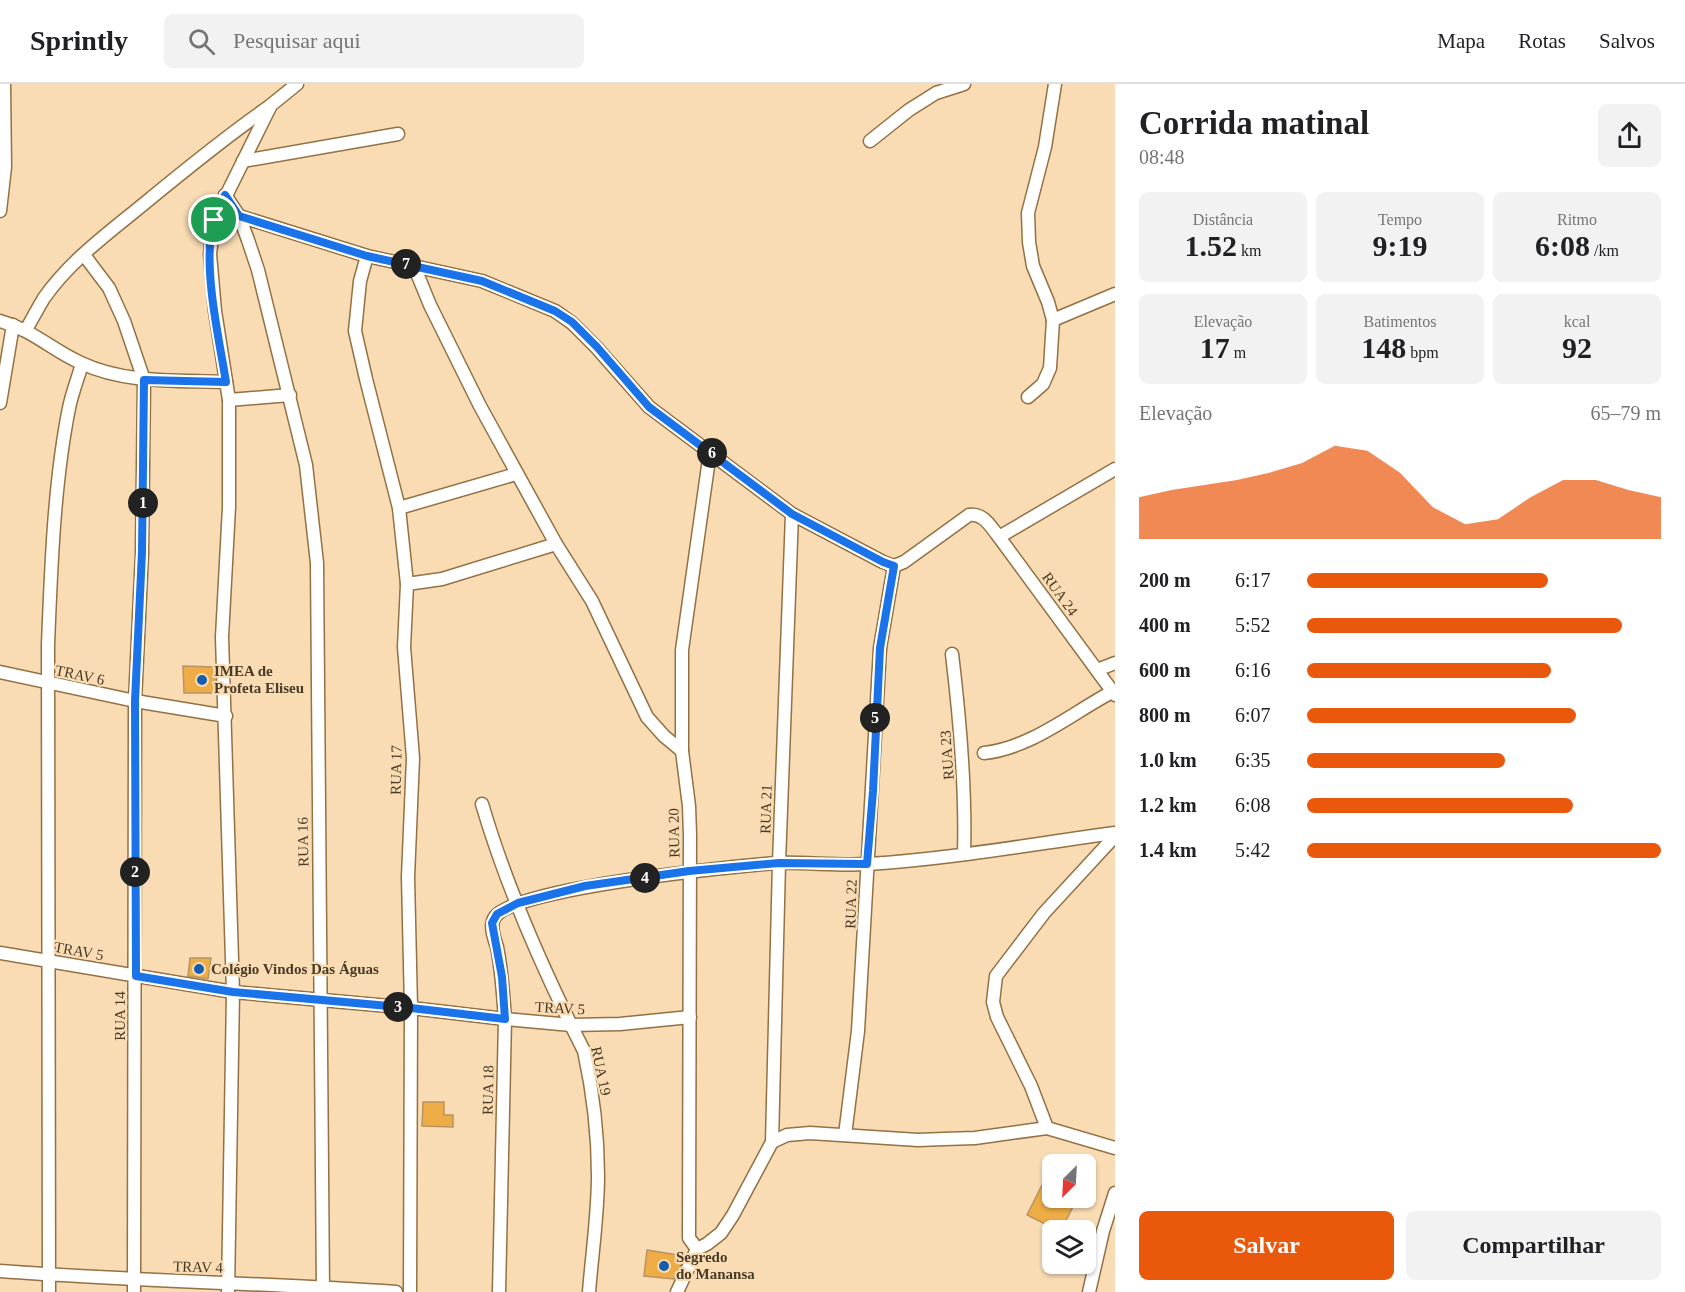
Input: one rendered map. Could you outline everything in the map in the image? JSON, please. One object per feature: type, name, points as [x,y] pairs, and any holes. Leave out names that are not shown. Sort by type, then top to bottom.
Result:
[{"type":"street","points":[[0,211],[5,167],[4,84]]},
{"type":"street","points":[[26,330],[45,298],[64,274],[84,255],[189,166],[297,84]]},
{"type":"street","points":[[870,141],[937,88],[964,84]]},
{"type":"street","points":[[1028,397],[1043,384],[1050,368],[1053,320],[1033,266],[1028,213],[1045,147],[1055,84]]},
{"type":"street","points":[[228,1287],[233,992],[222,637],[230,507],[229,400],[215,311],[210,254],[214,220],[271,105]]},
{"type":"street","points":[[243,161],[398,135]]},
{"type":"street","name":"RUA 16","points":[[225,195],[239,216],[258,270],[290,395],[306,465],[317,563],[323,1289]]},
{"type":"street","points":[[239,216],[367,256],[482,281],[555,311],[572,322],[597,347],[649,407],[792,514],[894,566]]},
{"type":"street","name":"RUA 14","points":[[84,255],[109,288],[124,321],[144,380],[142,552],[135,701],[134,1286]]},
{"type":"street","name":"RUA 17","points":[[367,256],[360,280],[355,331],[399,508],[407,584],[404,647],[413,758],[408,877],[411,1008],[410,1292]]},
{"type":"street","points":[[414,266],[430,305],[516,474],[592,601],[647,717],[682,751]]},
{"type":"street","points":[[1053,320],[1115,294]]},
{"type":"street","points":[[0,321],[26,330],[82,364],[103,371],[144,380],[226,382]]},
{"type":"street","points":[[0,403],[13,325]]},
{"type":"street","points":[[48,1292],[47,961],[50,597],[57,510],[70,407],[82,364]]},
{"type":"street","points":[[229,400],[290,395]]},
{"type":"street","name":"RUA 20","points":[[697,1249],[689,1238],[689,806],[682,751],[682,650],[710,452]]},
{"type":"street","points":[[999,537],[1115,469]]},
{"type":"street","points":[[399,508],[516,474]]},
{"type":"street","name":"RUA 21","points":[[772,1142],[779,863],[792,514]]},
{"type":"street","name":"RUA 24","points":[[894,566],[904,562],[969,515],[978,514],[999,537],[1114,694]]},
{"type":"street","points":[[407,584],[442,579],[556,544]]},
{"type":"street","name":"RUA 22","points":[[845,1135],[858,1031],[880,648],[894,566]]},
{"type":"street","name":"RUA 23","points":[[952,654],[960,722],[966,808],[964,854]]},
{"type":"street","points":[[1097,670],[1115,663]]},
{"type":"street","name":"TRAV 6","points":[[0,672],[135,701],[226,716]]},
{"type":"street","points":[[984,753],[1012,747],[1114,694]]},
{"type":"street","name":"RUA 19","points":[[482,804],[493,840],[532,941],[584,1052],[588,1069],[598,1177],[589,1292]]},
{"type":"street","points":[[518,903],[585,886],[689,871],[779,863],[867,864],[1115,834]]},
{"type":"street","points":[[1047,1128],[1031,1086],[997,1017],[993,1002],[996,976],[1044,913],[1115,834]]},
{"type":"street","name":"RUA 18","points":[[499,1292],[505,1019],[502,977],[492,923],[497,914],[518,903]]},
{"type":"street","name":"TRAV 5","points":[[0,953],[233,992],[505,1019],[571,1025],[620,1024],[690,1017]]},
{"type":"street","points":[[677,1292],[697,1249],[721,1233],[772,1142],[787,1135],[810,1133],[918,1140],[975,1138],[1047,1128],[1115,1148]]},
{"type":"street","points":[[1089,1292],[1103,1231],[1115,1193]]},
{"type":"street","name":"TRAV 4","points":[[0,1271],[134,1286],[396,1292]]},
{"type":"building","name":"IMEA de Profeta Eliseu","points":[[183,666],[215,667],[215,693],[184,693]]},
{"type":"building","name":"Colégio Vindos Das Águas","points":[[190,958],[211,958],[208,979],[188,976]]},
{"type":"building","points":[[423,1102],[444,1102],[444,1115],[453,1115],[453,1127],[422,1126]]},
{"type":"building","points":[[1042,1185],[1042,1208],[1072,1208],[1066,1220],[1042,1220],[1042,1222],[1027,1215]]},
{"type":"building","name":"Segredo do Manansa","points":[[647,1250],[685,1256],[674,1279],[644,1276]]},
{"type":"place","name":"IMEA de Profeta Eliseu","points":[[202,680]]},
{"type":"place","name":"Colégio Vindos Das Águas","points":[[199,969]]},
{"type":"place","name":"Segredo do Manansa","points":[[664,1266]]},
{"type":"route","points":[[225,195],[239,216],[367,256],[482,281],[555,311],[572,322],[597,347],[649,407],[792,514],[894,566],[880,648],[867,864],[779,863],[689,871],[585,886],[518,903],[497,914],[492,923],[502,977],[505,1019],[233,992],[136,976],[135,701],[142,552],[144,380],[226,382],[215,311],[210,254],[214,220],[225,195]]}]
